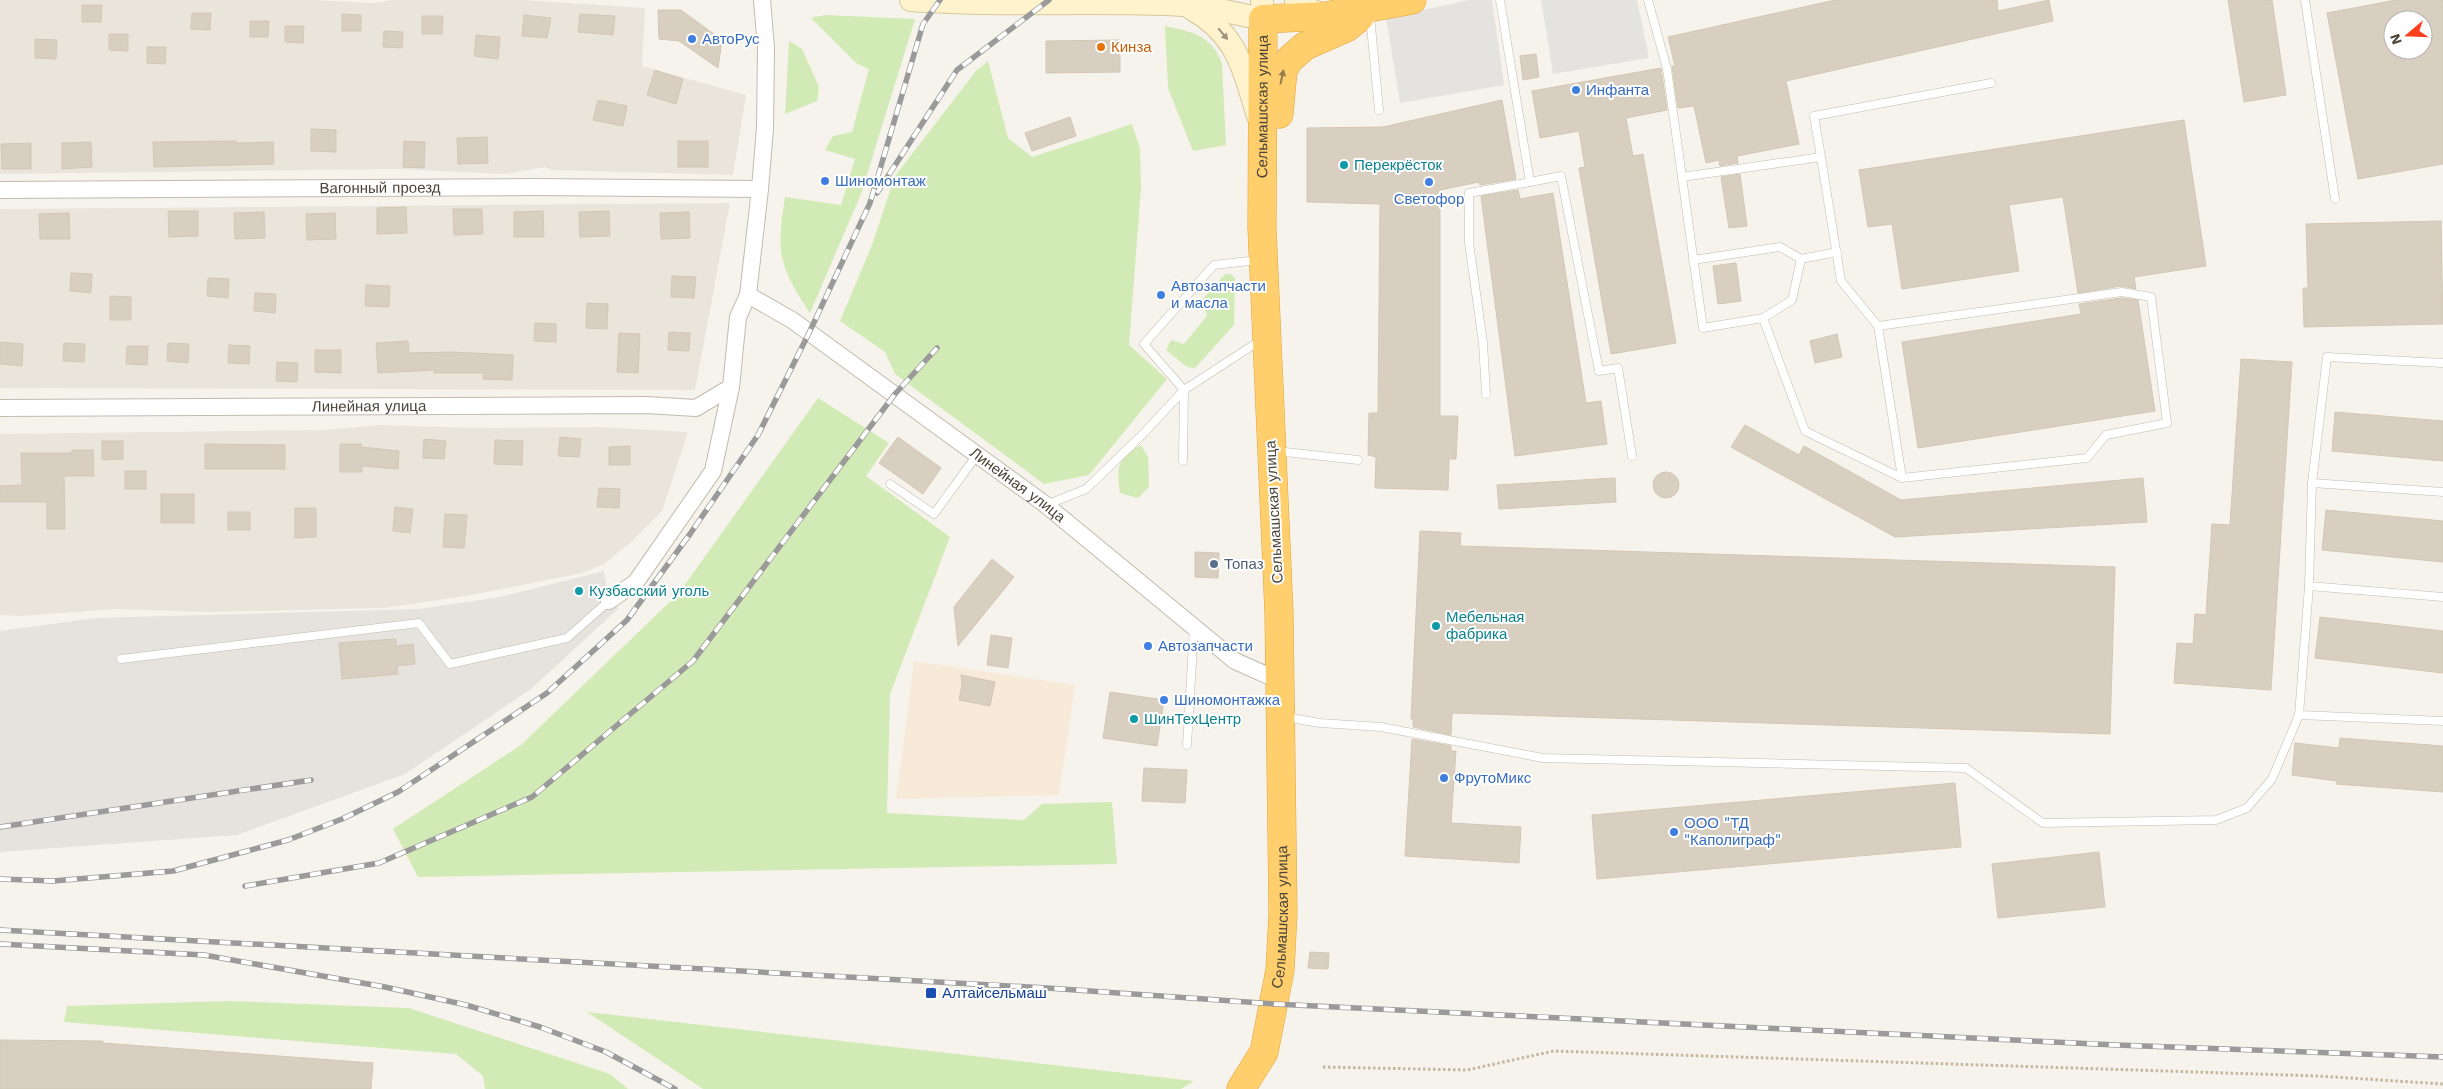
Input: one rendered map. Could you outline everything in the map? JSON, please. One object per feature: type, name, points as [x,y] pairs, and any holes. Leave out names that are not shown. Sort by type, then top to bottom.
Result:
[{"type":"highway","name":"Сельмашская улица","points":[[1241,1089],[1264,1052],[1280,970],[1283,913],[1280,681],[1264,260],[1262,9],[1326,16],[1412,0]]},
{"type":"highway","points":[[1263,172],[1273,163],[1278,146],[1280,88],[1283,70],[1290,59],[1305,46],[1346,28],[1367,9]]},
{"type":"main road","points":[[911,0],[994,4],[1047,1],[1189,2],[1262,9]]},
{"type":"main road","points":[[1296,0],[1308,9],[1326,16]]},
{"type":"main road","points":[[1189,2],[1228,39],[1246,79],[1263,130]]},
{"type":"street","points":[[610,601],[636,582],[713,471],[731,387],[738,317],[748,295],[760,189],[765,128],[766,57],[762,0]]},
{"type":"street","name":"Вагонный проезд","points":[[0,190],[534,187],[760,189]]},
{"type":"street","name":"Линейная улица","points":[[748,295],[792,320],[1046,506],[1235,661],[1280,681]]},
{"type":"street","name":"Линейная улица","points":[[0,408],[597,405],[696,408],[731,387]]},
{"type":"lane","points":[[1500,0],[1530,182]]},
{"type":"lane","points":[[1648,0],[1666,69],[1703,328],[1763,318],[1792,300],[1801,258]]},
{"type":"lane","points":[[2305,0],[2335,198]]},
{"type":"lane","points":[[1367,9],[1379,110]]},
{"type":"lane","points":[[1902,478],[1878,326],[1842,281],[1814,116],[1992,83]]},
{"type":"lane","points":[[1682,178],[1821,156]]},
{"type":"lane","points":[[1486,394],[1483,343],[1468,243],[1469,193],[1561,176],[1599,371],[1618,368],[1632,456]]},
{"type":"lane","points":[[1693,260],[1780,247],[1801,258],[1837,252]]},
{"type":"lane","points":[[1183,461],[1184,390],[1144,344],[1214,265],[1264,260]]},
{"type":"lane","points":[[1763,318],[1805,431],[1902,478],[2087,458],[2106,435],[2167,422],[2151,297],[2122,292],[1878,326]]},
{"type":"lane","points":[[1046,506],[1086,489],[1142,435],[1184,390],[1267,336]]},
{"type":"lane","points":[[1281,717],[1320,723],[1381,726],[1543,758],[1966,768],[2043,824],[2216,820],[2247,808],[2272,779],[2299,715],[2309,586],[2312,483],[2327,357],[2443,363]]},
{"type":"lane","points":[[1271,451],[1358,460]]},
{"type":"lane","points":[[890,484],[934,514],[977,455]]},
{"type":"lane","points":[[2312,483],[2443,492]]},
{"type":"lane","points":[[2309,586],[2443,597]]},
{"type":"lane","points":[[121,660],[419,624],[450,664],[567,638],[610,601]]},
{"type":"lane","points":[[1187,745],[1194,627]]},
{"type":"lane","points":[[2299,715],[2443,722]]},
{"type":"path","points":[[1323,1067],[1467,1070],[1554,1052],[2318,1076],[2443,1084]]},
{"type":"shaded area","points":[[0,0],[310,0],[375,3],[392,0],[522,0],[645,8],[642,66],[746,95],[733,175],[552,170],[545,167],[505,174],[397,169],[0,174]]},
{"type":"shaded area","points":[[1469,0],[1492,0],[1504,85],[1400,103],[1386,18]]},
{"type":"shaded area","points":[[1541,0],[1637,0],[1649,58],[1553,74]]},
{"type":"shaded area","points":[[730,203],[695,390],[0,388],[0,209]]},
{"type":"shaded area","points":[[379,425],[476,428],[598,427],[688,432],[662,511],[631,542],[604,564],[582,573],[466,596],[384,608],[211,612],[114,609],[21,616],[0,615],[0,434],[325,430]]},
{"type":"shaded area","points":[[604,571],[609,601],[619,608],[531,689],[405,774],[237,835],[0,852],[0,631],[95,618],[419,609],[500,597]]},
{"type":"shaded area","points":[[914,661],[1075,685],[1059,795],[896,799]]},
{"type":"green space","points":[[825,15],[915,19],[861,194],[810,313],[792,283],[782,259],[781,233],[785,197],[841,205],[855,159],[825,150],[833,136],[852,132],[869,69],[856,63],[811,18]]},
{"type":"green space","points":[[1165,26],[1200,36],[1213,47],[1218,55],[1222,64],[1226,145],[1193,151],[1168,88]]},
{"type":"green space","points":[[789,41],[802,49],[819,87],[817,101],[785,114]]},
{"type":"green space","points":[[988,61],[1008,138],[1032,157],[1132,124],[1140,149],[1141,188],[1129,345],[1167,379],[1089,475],[1044,484],[895,374],[885,352],[840,321],[872,245],[895,176],[976,71]]},
{"type":"green space","points":[[1225,274],[1230,274],[1235,278],[1234,325],[1195,368],[1187,367],[1166,350],[1171,340],[1184,344],[1207,316],[1203,299]]},
{"type":"green space","points":[[818,398],[889,443],[866,476],[950,537],[890,694],[887,813],[1024,820],[1042,804],[1112,802],[1117,864],[418,877],[393,829],[521,745],[679,593]]},
{"type":"green space","points":[[1141,445],[1148,457],[1149,487],[1138,498],[1120,493],[1118,476],[1123,459]]},
{"type":"green space","points":[[229,1001],[409,1008],[610,1074],[628,1089],[485,1089],[483,1076],[456,1054],[64,1022],[67,1006]]},
{"type":"green space","points":[[587,1012],[1194,1081],[1181,1089],[703,1089]]},
{"type":"building","points":[[1835,0],[1997,0],[1998,11],[2049,0],[2053,21],[1786,81],[1799,144],[1737,156],[1738,163],[1720,166],[1719,160],[1706,163],[1694,106],[1678,108],[1672,66],[1675,66],[1668,37]]},
{"type":"building","points":[[2228,0],[2272,0],[2286,95],[2244,102]]},
{"type":"building","points":[[2396,0],[2443,0],[2443,164],[2358,179],[2327,13]]},
{"type":"building","points":[[82,5],[102,5],[101,22],[82,22]]},
{"type":"building","name":"АвтоРус","points":[[658,10],[681,10],[722,40],[718,68],[679,41],[659,39]]},
{"type":"building","points":[[192,13],[211,13],[210,30],[191,29]]},
{"type":"building","points":[[342,14],[361,15],[361,31],[342,31]]},
{"type":"building","points":[[580,14],[615,16],[613,35],[578,32]]},
{"type":"building","points":[[524,15],[551,18],[547,38],[522,36]]},
{"type":"building","points":[[422,16],[443,16],[442,34],[422,34]]},
{"type":"building","points":[[250,21],[269,21],[268,37],[250,37]]},
{"type":"building","points":[[285,26],[304,26],[303,43],[285,42]]},
{"type":"building","points":[[384,31],[403,32],[402,48],[383,47]]},
{"type":"building","points":[[109,34],[128,34],[128,51],[109,50]]},
{"type":"building","points":[[476,35],[500,37],[498,59],[474,56]]},
{"type":"building","points":[[35,39],[57,40],[56,59],[35,58]]},
{"type":"building","points":[[1120,40],[1120,72],[1046,73],[1046,41]]},
{"type":"building","points":[[147,47],[166,47],[165,64],[147,63]]},
{"type":"building","points":[[1536,54],[1539,77],[1523,80],[1520,56]]},
{"type":"building","points":[[1661,68],[1667,110],[1626,118],[1633,156],[1643,154],[1676,343],[1611,354],[1579,168],[1585,167],[1579,131],[1540,138],[1532,91]]},
{"type":"building","points":[[655,70],[683,79],[676,104],[647,95]]},
{"type":"building","points":[[598,100],[627,106],[623,126],[593,120]]},
{"type":"building","points":[[1502,100],[1516,179],[1480,185],[1479,182],[1440,190],[1440,416],[1458,416],[1456,459],[1449,459],[1448,490],[1375,488],[1376,457],[1368,455],[1369,413],[1378,413],[1380,204],[1307,202],[1307,128],[1383,127]]},
{"type":"building","points":[[1070,117],[1076,136],[1032,151],[1025,133]]},
{"type":"building","points":[[2184,120],[2206,266],[2134,277],[2136,289],[2121,286],[2078,293],[2063,197],[2009,205],[2019,271],[1902,289],[1892,224],[1868,227],[1859,170]]},
{"type":"building","points":[[311,129],[336,130],[336,152],[311,151]]},
{"type":"building","points":[[487,137],[488,163],[458,164],[457,138]]},
{"type":"building","points":[[236,141],[236,143],[273,142],[274,164],[154,167],[153,142]]},
{"type":"building","points":[[404,141],[425,142],[424,168],[403,167]]},
{"type":"building","points":[[678,141],[708,141],[708,167],[678,167]]},
{"type":"building","points":[[91,142],[92,167],[62,169],[62,143]]},
{"type":"building","points":[[31,143],[31,169],[2,169],[1,144]]},
{"type":"building","points":[[1740,174],[1747,226],[1729,228],[1721,177]]},
{"type":"building","points":[[1518,190],[1520,199],[1553,193],[1586,403],[1601,401],[1607,444],[1515,456],[1481,196]]},
{"type":"building","points":[[406,207],[407,233],[377,234],[377,208]]},
{"type":"building","points":[[453,209],[482,209],[483,234],[454,235]]},
{"type":"building","points":[[168,211],[198,211],[198,236],[169,237]]},
{"type":"building","points":[[543,211],[544,237],[514,237],[514,212]]},
{"type":"building","points":[[609,211],[610,236],[580,237],[579,212]]},
{"type":"building","points":[[264,212],[265,238],[235,239],[234,213]]},
{"type":"building","points":[[689,212],[690,238],[661,239],[660,213]]},
{"type":"building","points":[[69,213],[70,239],[40,239],[39,214]]},
{"type":"building","points":[[335,213],[336,239],[307,240],[306,214]]},
{"type":"building","points":[[2441,221],[2443,324],[2304,327],[2303,288],[2308,288],[2306,224]]},
{"type":"building","points":[[1736,263],[1741,301],[1718,304],[1713,266]]},
{"type":"building","points":[[71,273],[92,274],[91,293],[70,291]]},
{"type":"building","points":[[672,276],[696,277],[694,298],[671,297]]},
{"type":"building","points":[[208,278],[229,279],[228,298],[207,296]]},
{"type":"building","points":[[366,285],[390,286],[389,307],[365,306]]},
{"type":"building","points":[[255,293],[276,294],[275,313],[254,311]]},
{"type":"building","points":[[110,296],[131,297],[131,320],[110,320]]},
{"type":"building","points":[[2122,298],[2138,300],[2155,411],[1918,448],[1902,342],[2081,314],[2079,304]]},
{"type":"building","points":[[587,303],[608,304],[607,329],[586,328]]},
{"type":"building","points":[[535,323],[556,324],[556,342],[534,341]]},
{"type":"building","points":[[669,332],[690,333],[689,351],[668,350]]},
{"type":"building","points":[[619,333],[640,334],[638,373],[617,372]]},
{"type":"building","points":[[1837,334],[1842,357],[1815,363],[1810,341]]},
{"type":"building","points":[[408,341],[409,353],[452,352],[513,355],[512,380],[483,379],[483,373],[434,373],[434,370],[378,373],[376,343]]},
{"type":"building","points":[[0,342],[23,344],[22,366],[0,364]]},
{"type":"building","points":[[64,343],[85,344],[84,362],[63,361]]},
{"type":"building","points":[[168,343],[189,344],[188,363],[167,361]]},
{"type":"building","points":[[229,345],[250,346],[249,364],[228,363]]},
{"type":"building","points":[[127,346],[148,346],[147,365],[126,364]]},
{"type":"building","points":[[315,350],[341,350],[341,373],[315,372]]},
{"type":"building","points":[[2241,359],[2292,362],[2271,690],[2174,683],[2177,643],[2193,644],[2195,614],[2206,615],[2212,524],[2230,525]]},
{"type":"building","points":[[277,362],[298,363],[297,382],[276,381]]},
{"type":"building","points":[[2335,412],[2443,421],[2443,461],[2332,451]]},
{"type":"building","points":[[1745,425],[1799,455],[1804,446],[1901,500],[2143,478],[2147,522],[1895,537],[1731,447]]},
{"type":"building","points":[[560,437],[581,439],[579,457],[558,456]]},
{"type":"building","points":[[898,437],[941,468],[923,494],[879,463]]},
{"type":"building","points":[[424,439],[446,441],[444,459],[423,458]]},
{"type":"building","points":[[495,440],[523,441],[522,465],[494,464]]},
{"type":"building","points":[[102,441],[123,441],[123,459],[102,460]]},
{"type":"building","points":[[205,444],[285,445],[285,469],[205,469]]},
{"type":"building","points":[[340,444],[361,444],[361,447],[399,451],[398,469],[362,466],[362,472],[340,472]]},
{"type":"building","points":[[630,446],[630,465],[609,465],[609,447]]},
{"type":"building","points":[[72,450],[93,450],[94,476],[64,476],[65,529],[47,529],[47,502],[0,502],[0,486],[22,485],[21,453],[72,453]]},
{"type":"building","points":[[125,471],[146,471],[146,489],[125,489]]},
{"type":"building","points":[[1666,472],[1676,475],[1679,485],[1676,495],[1666,498],[1656,495],[1653,485],[1656,475]]},
{"type":"building","points":[[1615,478],[1616,502],[1499,509],[1497,485]]},
{"type":"building","points":[[599,488],[620,489],[619,508],[597,507]]},
{"type":"building","points":[[161,494],[194,494],[194,523],[161,523]]},
{"type":"building","points":[[395,507],[413,509],[410,533],[393,531]]},
{"type":"building","points":[[295,508],[316,508],[316,537],[295,538]]},
{"type":"building","points":[[2326,510],[2443,521],[2443,562],[2322,550]]},
{"type":"building","points":[[228,512],[250,512],[250,530],[228,530]]},
{"type":"building","points":[[445,514],[467,515],[464,548],[443,547]]},
{"type":"building","points":[[1420,531],[1461,533],[1460,546],[2115,567],[2110,734],[1452,713],[1451,735],[1413,727],[1413,719],[1411,719]]},
{"type":"building","points":[[1195,552],[1219,553],[1218,578],[1195,577]]},
{"type":"building","points":[[992,559],[1014,577],[958,646],[954,607]]},
{"type":"building","points":[[2320,617],[2443,631],[2443,673],[2315,658]]},
{"type":"building","points":[[991,635],[1012,638],[1008,668],[987,665]]},
{"type":"building","points":[[396,639],[396,646],[413,644],[415,664],[397,666],[398,674],[342,679],[339,643]]},
{"type":"building","points":[[961,675],[995,682],[990,706],[959,700],[962,685]]},
{"type":"building","name":"ШинТехЦентр","points":[[1110,692],[1164,700],[1157,746],[1103,738]]},
{"type":"building","points":[[2340,738],[2443,746],[2443,792],[2336,784],[2337,781],[2292,775],[2295,743],[2339,748]]},
{"type":"building","points":[[1412,739],[1451,746],[1451,751],[1456,751],[1451,823],[1521,827],[1519,863],[1405,856]]},
{"type":"building","points":[[1144,768],[1187,770],[1185,803],[1142,801]]},
{"type":"building","points":[[1955,783],[1961,847],[1597,879],[1592,815]]},
{"type":"building","points":[[2099,852],[2105,907],[1998,918],[1992,864]]},
{"type":"building","points":[[1310,952],[1329,953],[1328,969],[1308,968]]},
{"type":"building","points":[[0,1040],[103,1041],[103,1043],[373,1063],[371,1089],[0,1089]]},
{"type":"railway","points":[[0,879],[53,881],[173,871],[288,840],[342,819],[398,792],[547,693],[627,620],[690,534],[758,435],[809,333],[870,203],[923,24],[940,0]]},
{"type":"railway","points":[[877,193],[957,70],[1049,0]]},
{"type":"railway","points":[[245,886],[379,863],[532,797],[693,661],[895,394],[937,348]]},
{"type":"railway","points":[[0,827],[311,780]]},
{"type":"railway","points":[[0,930],[1047,988],[1274,1004],[2116,1045],[2443,1057]]},
{"type":"railway","points":[[0,944],[204,955],[385,987],[466,1005],[540,1027],[606,1052],[675,1089]]},
{"type":"place","name":"АвтоРус","points":[[692,39]]},
{"type":"place","name":"Кинза","points":[[1101,47]]},
{"type":"place","name":"Инфанта","points":[[1576,90]]},
{"type":"place","name":"Перекрёсток","points":[[1344,165]]},
{"type":"place","name":"Шиномонтаж","points":[[825,181]]},
{"type":"place","name":"Светофор","points":[[1429,182]]},
{"type":"place","name":"Автозапчасти и масла","points":[[1161,295]]},
{"type":"place","name":"Топаз","points":[[1214,564]]},
{"type":"place","name":"Кузбасский уголь","points":[[579,591]]},
{"type":"place","name":"Мебельная фабрика","points":[[1436,626]]},
{"type":"place","name":"Автозапчасти","points":[[1148,646]]},
{"type":"place","name":"Шиномонтажка","points":[[1164,700]]},
{"type":"place","name":"ШинТехЦентр","points":[[1134,719]]},
{"type":"place","name":"ФрутоМикс","points":[[1444,778]]},
{"type":"place","name":"ООО \"ТД \"Каполиграф\"","points":[[1674,832]]},
{"type":"place","name":"Алтайсельмаш","points":[[931,993]]}]
